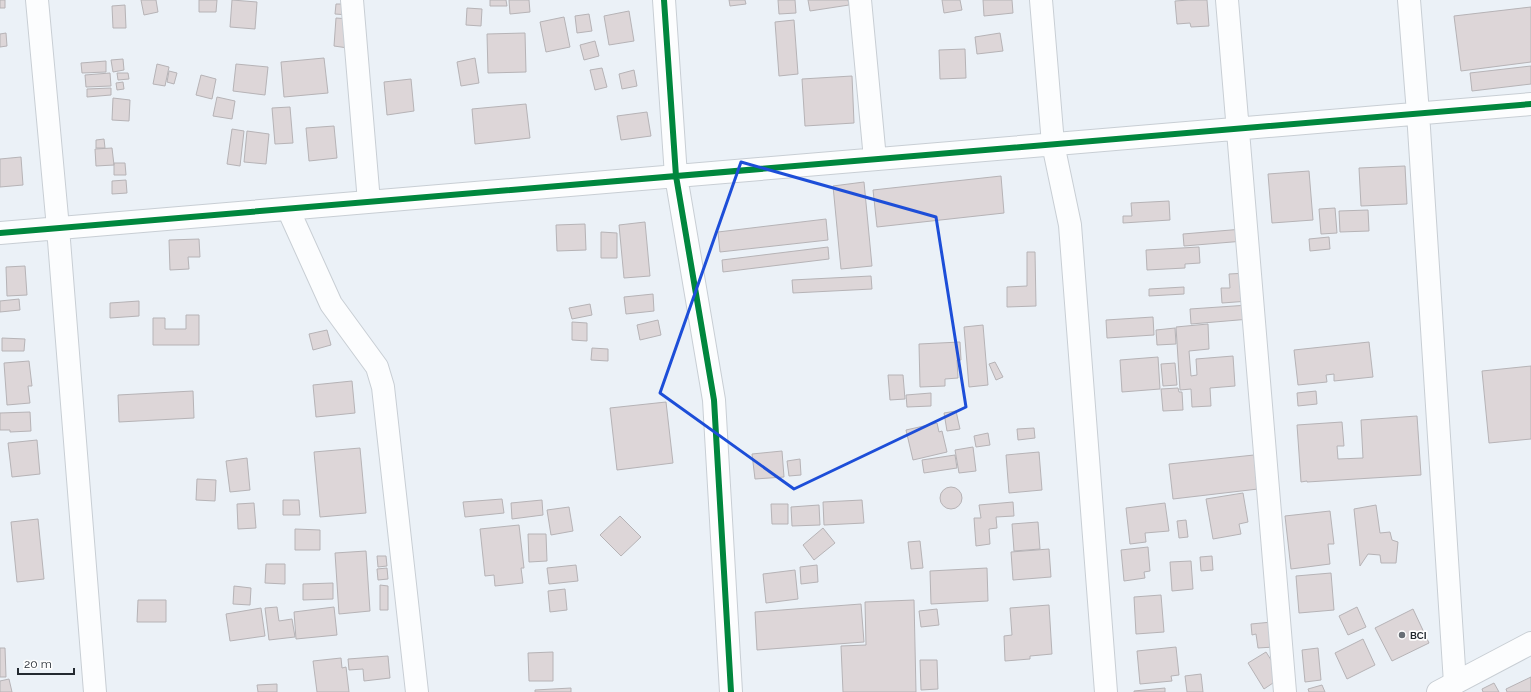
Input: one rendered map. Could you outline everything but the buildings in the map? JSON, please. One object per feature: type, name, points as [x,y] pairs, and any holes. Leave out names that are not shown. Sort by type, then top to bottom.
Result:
[{"type":"street","points":[[37,0],[58,228],[96,692]]},
{"type":"street","points":[[352,0],[369,202]]},
{"type":"street","points":[[664,0],[676,176],[714,400],[731,692]]},
{"type":"street","points":[[860,0],[875,159]]},
{"type":"street","points":[[1041,0],[1053,144],[1070,225],[1106,692]]},
{"type":"street","points":[[1227,0],[1285,692]]},
{"type":"street","points":[[1409,0],[1418,113],[1446,688],[1531,643]]},
{"type":"street","points":[[0,233],[1531,104]]},
{"type":"street","points":[[288,209],[331,304],[377,367],[383,387],[417,692]]},
{"type":"highlighted area","points":[[741,162],[936,217],[966,407],[794,489],[660,393]]},
{"type":"cycle path","points":[[664,0],[676,176],[714,400],[731,692]]},
{"type":"cycle path","points":[[0,233],[1531,104]]},
{"type":"place","name":"BCI","points":[[1402,635]]}]
